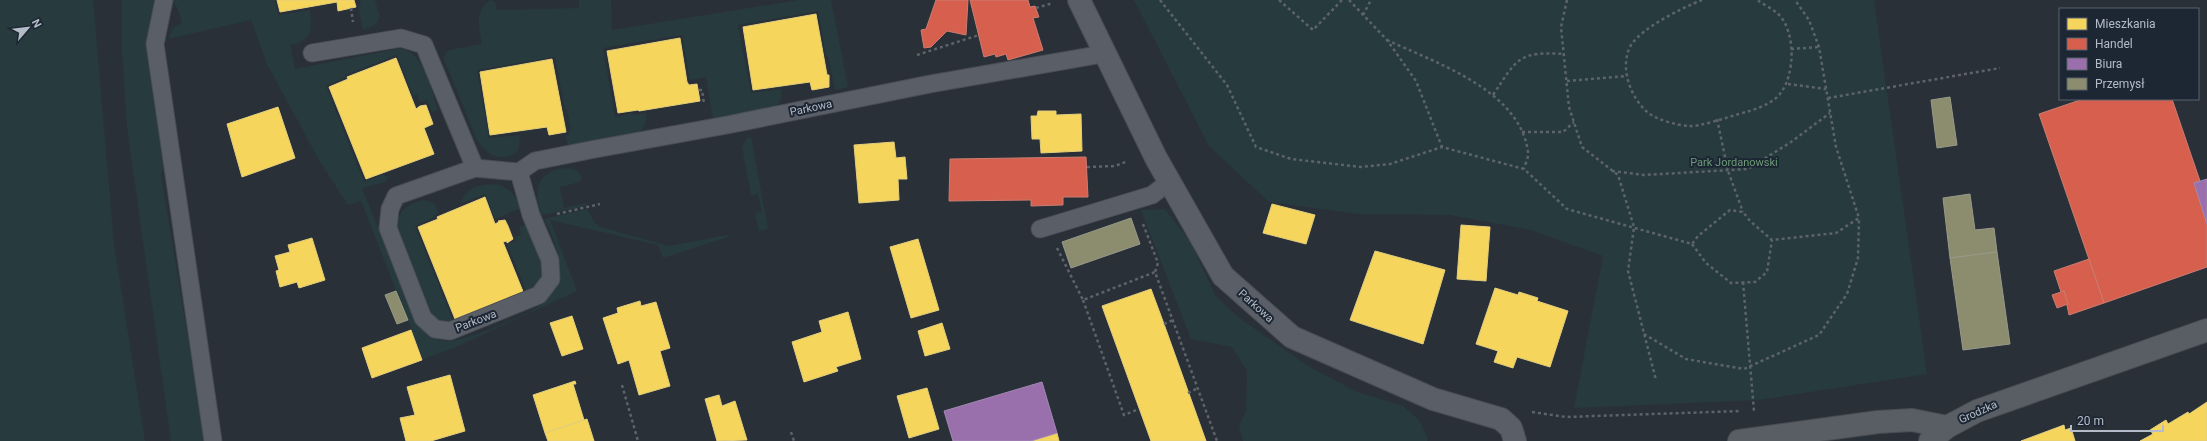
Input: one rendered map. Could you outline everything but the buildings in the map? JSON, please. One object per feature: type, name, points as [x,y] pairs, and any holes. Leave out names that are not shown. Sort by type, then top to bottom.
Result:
[{"type":"main road","name":"Grodzka","points":[[1739,441],[1878,422],[1912,420],[1947,426],[1983,408],[2207,330]]},
{"type":"main road","points":[[1930,441],[1947,426]]},
{"type":"street","name":"Parkowa","points":[[1079,0],[1101,53],[1153,152],[1223,276],[1292,337],[1433,399],[1501,419],[1511,428],[1515,441]]},
{"type":"lane","points":[[164,0],[155,44],[213,441]]},
{"type":"lane","points":[[312,53],[401,38],[424,45],[475,168]]},
{"type":"lane","name":"Parkowa","points":[[519,172],[533,220],[550,260],[551,279],[539,295],[450,331],[435,329],[423,318],[388,228],[390,209],[396,196],[475,168],[519,172],[534,161],[727,125],[930,84],[1101,53]]},
{"type":"lane","points":[[1045,227],[1152,195],[1170,181]]},
{"type":"path","points":[[1160,0],[1227,85],[1256,147],[1291,160],[1361,167],[1390,164],[1442,147],[1524,169],[1567,209],[1692,244],[1706,263],[1731,283],[1755,282],[1767,272],[1772,240]]},
{"type":"path","points":[[1279,0],[1312,30],[1342,0]]},
{"type":"path","points":[[1349,0],[1387,40],[1416,81],[1442,147]]},
{"type":"path","points":[[1363,15],[1371,0]]},
{"type":"path","points":[[1566,0],[1561,27],[1569,107],[1582,147],[1618,175],[1634,227],[1628,271],[1656,380]]},
{"type":"path","points":[[1702,0],[1682,8],[1654,24],[1631,45],[1625,64],[1627,84],[1646,112],[1665,121],[1690,126],[1772,102],[1788,84],[1791,49],[1790,35],[1778,14],[1757,0]]},
{"type":"path","points":[[1643,333],[1686,359],[1744,369],[1819,335],[1848,294],[1858,258],[1859,218],[1836,147],[1819,47],[1809,20],[1795,0]]},
{"type":"path","points":[[1036,8],[1053,3]]},
{"type":"path","points":[[917,55],[979,36]]},
{"type":"path","points":[[1387,40],[1460,74],[1499,99],[1518,122],[1522,132],[1529,153],[1524,169]]},
{"type":"path","points":[[1791,49],[1819,47]]},
{"type":"path","points":[[1493,95],[1519,59],[1538,52],[1564,54]]},
{"type":"path","points":[[1828,98],[2000,68]]},
{"type":"path","points":[[1567,81],[1627,76]]},
{"type":"path","points":[[1788,84],[1826,89]]},
{"type":"path","points":[[1612,171],[1644,175],[1748,169],[1791,142],[1830,114]]},
{"type":"path","points":[[1717,119],[1728,171],[1743,212],[1750,221],[1772,240],[1836,233],[1859,218]]},
{"type":"path","points":[[1522,132],[1563,132],[1574,122]]},
{"type":"path","points":[[1087,167],[1115,166],[1153,152]]},
{"type":"path","points":[[1134,200],[1158,263],[1155,272],[1217,441]]},
{"type":"path","points":[[533,220],[600,204]]},
{"type":"path","points":[[1692,244],[1698,236],[1730,210],[1743,212]]},
{"type":"path","points":[[1045,227],[1060,258],[1084,300],[1124,415],[1139,410]]},
{"type":"path","points":[[1084,300],[1155,272]]},
{"type":"path","points":[[1526,411],[1566,417],[1755,411],[1743,282]]},
{"type":"path","points":[[1164,324],[1173,320]]},
{"type":"path","points":[[622,385],[638,441]]},
{"type":"path","points":[[1188,392],[1198,388]]},
{"type":"path","points":[[791,432],[794,441]]},
{"type":"green space","points":[[0,0],[93,0],[114,244],[145,441],[0,441]]},
{"type":"green space","points":[[122,0],[156,0],[166,158],[161,175],[205,441],[171,441],[127,127],[122,51]]},
{"type":"green space","points":[[172,0],[275,0],[278,15],[310,10],[311,29],[307,38],[303,41],[290,45],[295,69],[401,48],[409,51],[416,57],[426,73],[438,110],[432,112],[427,100],[420,102],[417,94],[413,96],[397,55],[345,75],[345,78],[326,86],[364,182],[384,174],[385,177],[390,175],[385,182],[362,188],[416,323],[432,337],[444,341],[452,341],[478,334],[534,310],[548,298],[557,284],[559,276],[559,259],[551,234],[544,219],[587,209],[595,223],[601,227],[669,246],[727,235],[728,237],[663,258],[658,245],[550,220],[577,291],[454,348],[423,359],[361,201],[348,205],[320,162],[267,64],[251,20],[168,39],[173,28],[182,23],[178,9]]},
{"type":"green space","points":[[360,0],[375,0],[380,16],[375,25],[363,30],[358,5],[361,4]]},
{"type":"green space","points":[[491,0],[496,3],[497,10],[579,8],[579,0],[611,0],[612,30],[799,0],[831,0],[848,87],[835,90],[828,56],[826,56],[818,11],[738,25],[751,93],[781,89],[781,99],[776,106],[770,109],[713,119],[706,77],[690,80],[682,35],[603,48],[615,117],[632,113],[633,115],[647,113],[645,124],[640,132],[568,146],[566,136],[569,135],[569,131],[571,130],[567,109],[565,109],[555,57],[477,70],[489,138],[520,135],[518,151],[506,157],[495,156],[485,150],[477,140],[443,57],[449,50],[482,44],[479,26],[480,14],[482,9]]},
{"type":"green space","name":"Park Jordanowski","points":[[1134,0],[1874,0],[1927,374],[1759,400],[1574,408],[1603,256],[1531,230],[1450,215],[1359,214],[1269,202],[1209,146]]},
{"type":"green space","points":[[751,137],[768,229],[759,231],[755,213],[762,212],[758,194],[751,195],[742,147],[747,138]]},
{"type":"green space","points":[[567,168],[576,170],[582,177],[580,182],[560,187],[564,208],[586,203],[586,206],[542,215],[539,206],[538,190],[543,177],[557,170]]},
{"type":"green space","points":[[495,184],[508,189],[517,199],[521,208],[495,219],[485,194],[461,204],[463,198],[469,190],[478,186]]},
{"type":"green space","points":[[424,200],[435,204],[438,213],[434,215],[435,217],[415,226],[454,323],[442,322],[432,314],[398,230],[399,218],[404,210],[412,204]]},
{"type":"green space","points":[[1165,209],[1191,243],[1215,295],[1238,317],[1308,366],[1357,392],[1403,406],[1419,420],[1428,439],[1427,441],[1243,441],[1239,425],[1246,412],[1247,371],[1232,347],[1191,339],[1141,210]]},
{"type":"green space","points":[[528,224],[539,252],[542,270],[540,278],[535,286],[527,293],[507,244],[516,241],[515,237],[521,235],[519,227]]}]
